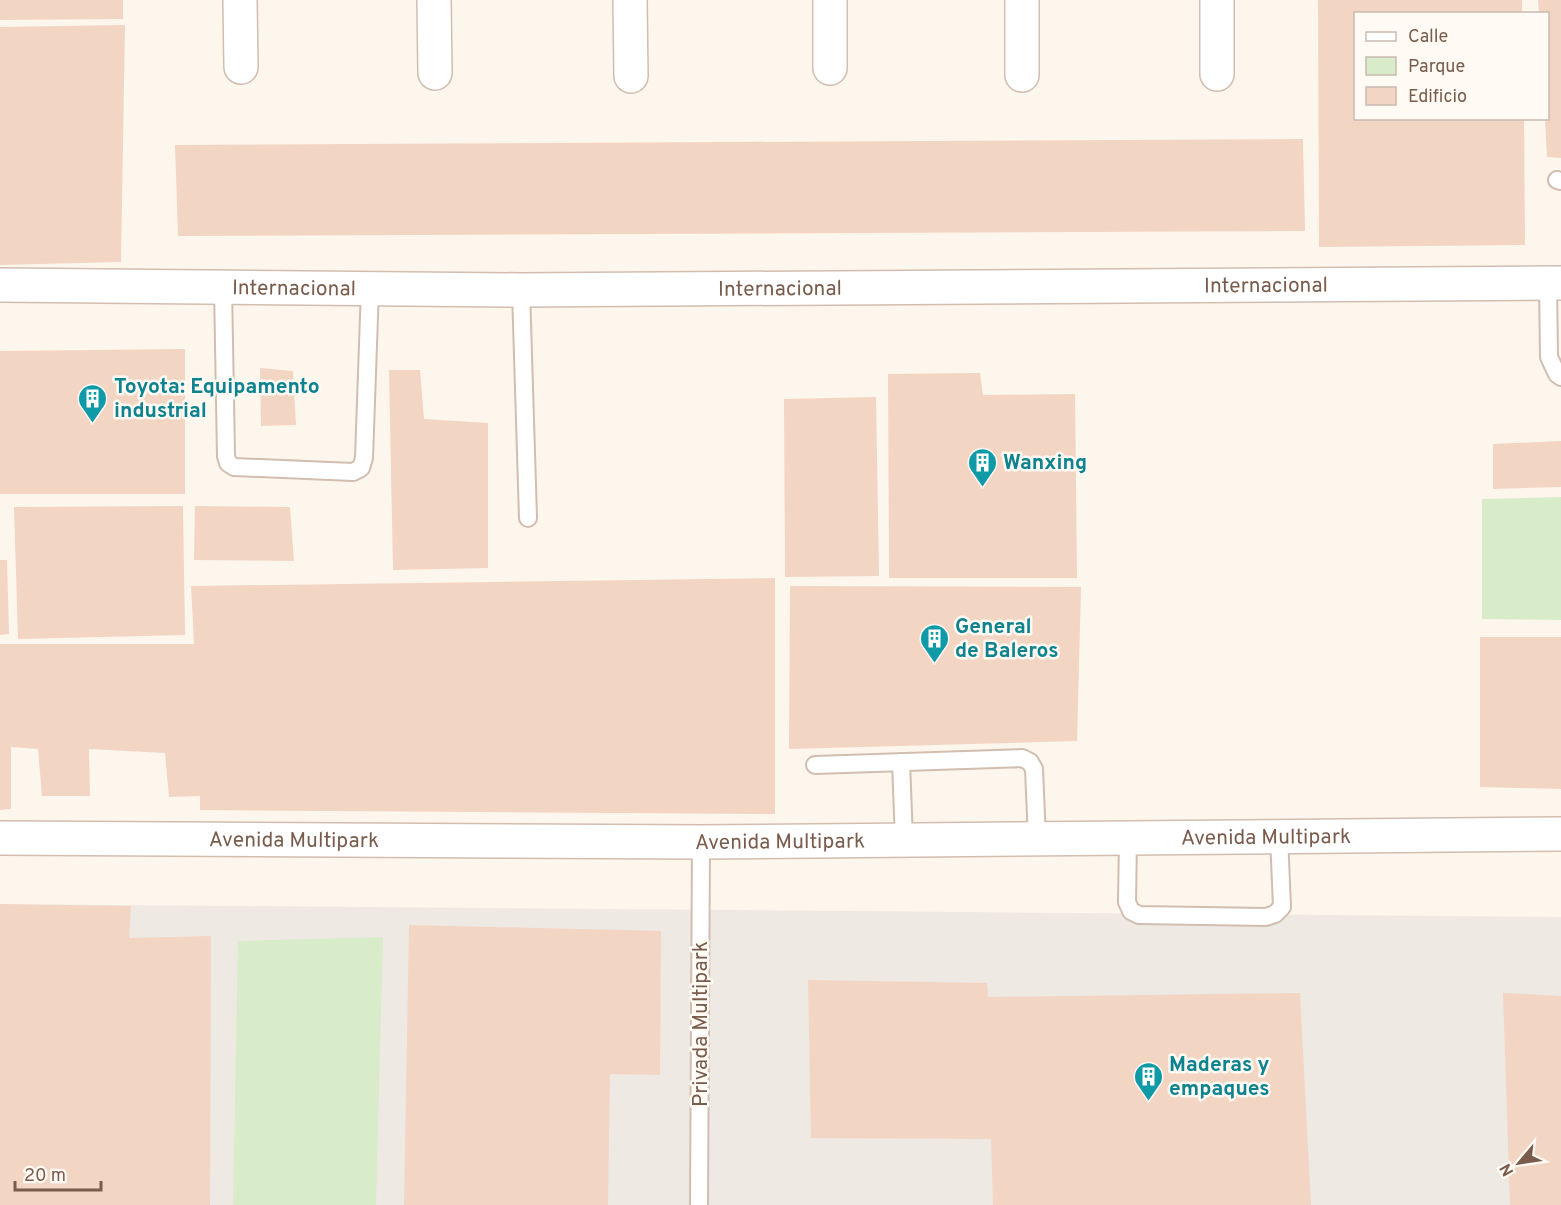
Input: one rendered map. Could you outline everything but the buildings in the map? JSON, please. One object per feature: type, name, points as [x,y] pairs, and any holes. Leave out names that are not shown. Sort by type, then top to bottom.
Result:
[{"type":"street","points":[[240,0],[241,67]]},
{"type":"street","points":[[434,0],[435,73]]},
{"type":"street","points":[[630,0],[631,76]]},
{"type":"street","points":[[830,0],[830,68]]},
{"type":"street","points":[[1022,0],[1022,75]]},
{"type":"street","points":[[1217,0],[1217,74]]},
{"type":"street","name":"Internacional","points":[[0,285],[521,290],[1555,283]]},
{"type":"street","name":"Avenida Multipark","points":[[0,838],[701,842],[1561,834]]},
{"type":"lane","points":[[1555,283],[1549,357],[1557,374],[1561,377]]},
{"type":"lane","points":[[223,287],[225,456],[228,463],[234,467],[353,472],[361,468],[364,458],[370,288]]},
{"type":"lane","points":[[521,290],[528,518]]},
{"type":"lane","points":[[815,765],[1022,758],[1030,762],[1034,768],[1037,839]]},
{"type":"lane","points":[[900,762],[904,840]]},
{"type":"lane","points":[[1128,838],[1127,902],[1131,911],[1139,915],[1266,917],[1275,914],[1282,907],[1279,836]]},
{"type":"lane","name":"Privada Multipark","points":[[699,1205],[701,842]]},
{"type":"shaded area","points":[[0,904],[1561,917],[1561,1205],[0,1205]]},
{"type":"green space","points":[[1561,497],[1561,620],[1482,619],[1482,499]]},
{"type":"green space","points":[[383,937],[376,1205],[233,1205],[238,941]]},
{"type":"place","name":"Toyota: Equipamento industrial","points":[[93,424]]},
{"type":"place","name":"Wanxing","points":[[982,488]]},
{"type":"place","name":"General de Baleros","points":[[934,664]]},
{"type":"place","name":"Maderas y empaques","points":[[1148,1102]]}]
